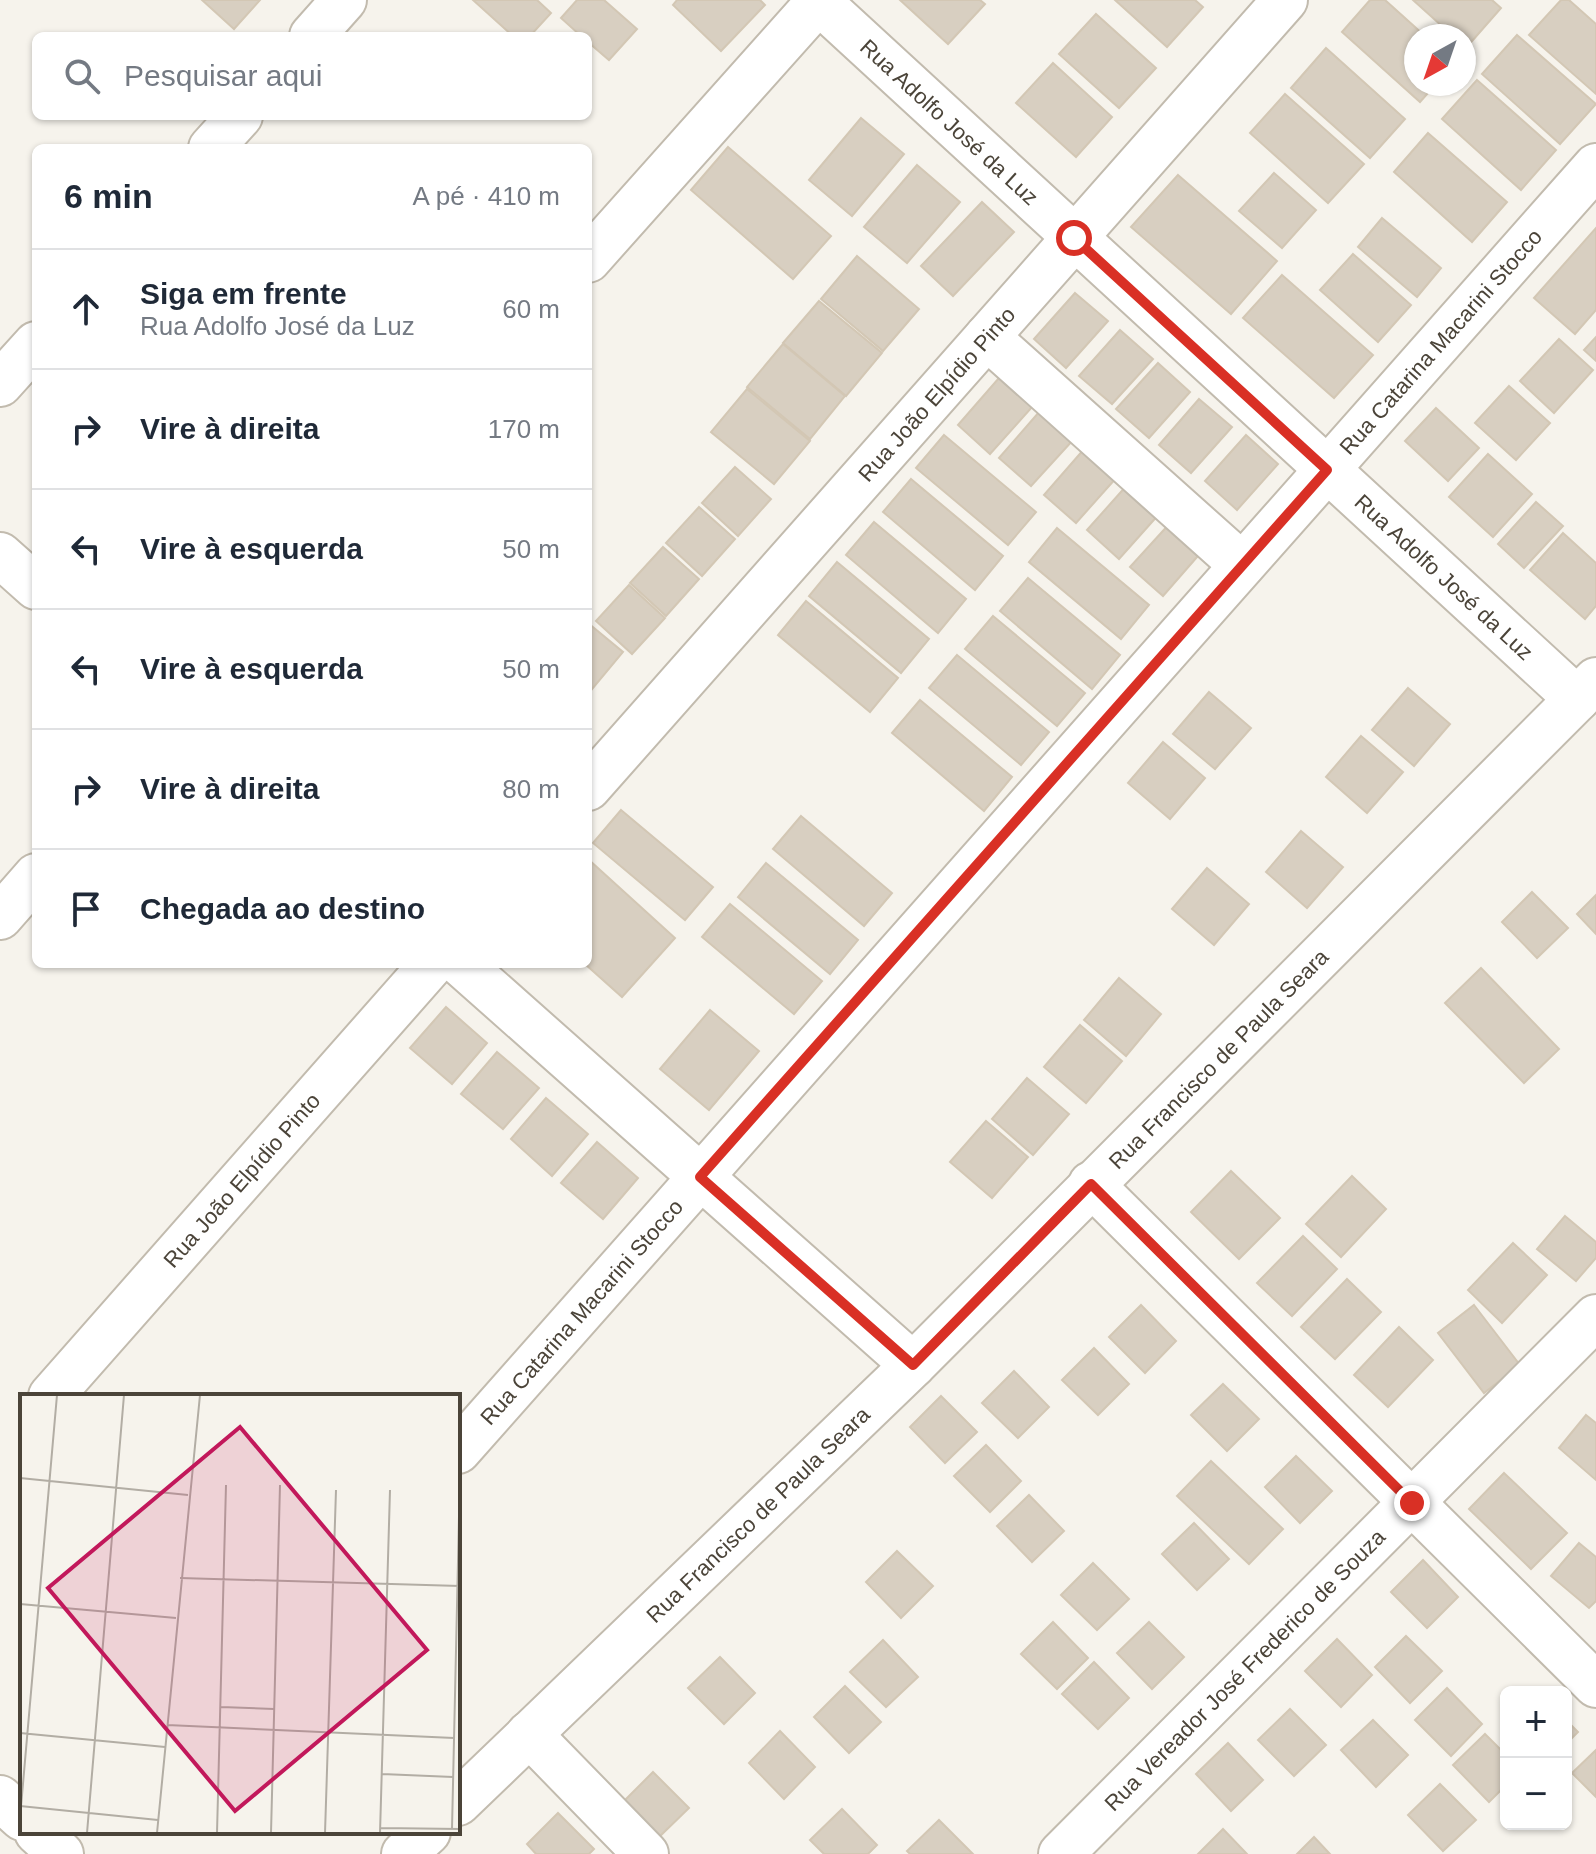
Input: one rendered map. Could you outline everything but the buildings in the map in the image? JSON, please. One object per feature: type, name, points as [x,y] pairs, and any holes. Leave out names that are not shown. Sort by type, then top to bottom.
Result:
[{"type":"street","points":[[316,32],[344,0]]},
{"type":"street","name":"Rua João Elpídio Pinto","points":[[592,783],[1285,0]]},
{"type":"street","points":[[592,256],[819,1]]},
{"type":"street","name":"Rua Adolfo José da Luz","points":[[819,1],[1327,470],[1586,690]]},
{"type":"street","points":[[215,144],[236,120]]},
{"type":"street","name":"Rua Catarina Macarini Stocco","points":[[460,1449],[1596,166]]},
{"type":"street","points":[[987,337],[1242,565]]},
{"type":"street","points":[[0,384],[32,348]]},
{"type":"street","points":[[0,555],[32,583]]},
{"type":"street","name":"Rua Francisco de Paula Seara","points":[[460,1801],[913,1365],[1586,690]]},
{"type":"street","points":[[0,917],[32,881]]},
{"type":"street","name":"Rua João Elpídio Pinto","points":[[53,1394],[428,968]]},
{"type":"street","points":[[465,968],[913,1365]]},
{"type":"street","points":[[1091,1184],[1596,1685]]},
{"type":"street","name":"Rua Vereador José Frederico de Souza","points":[[1061,1854],[1596,1317]]},
{"type":"street","points":[[529,1734],[646,1854]]},
{"type":"street","points":[[0,1798],[20,1816]]},
{"type":"street","points":[[39,1834],[61,1854]]},
{"type":"street","points":[[404,1854],[426,1834]]},
{"type":"route","points":[[1074,238],[1327,470],[700,1177],[913,1365],[1091,1184],[1412,1503]]}]
